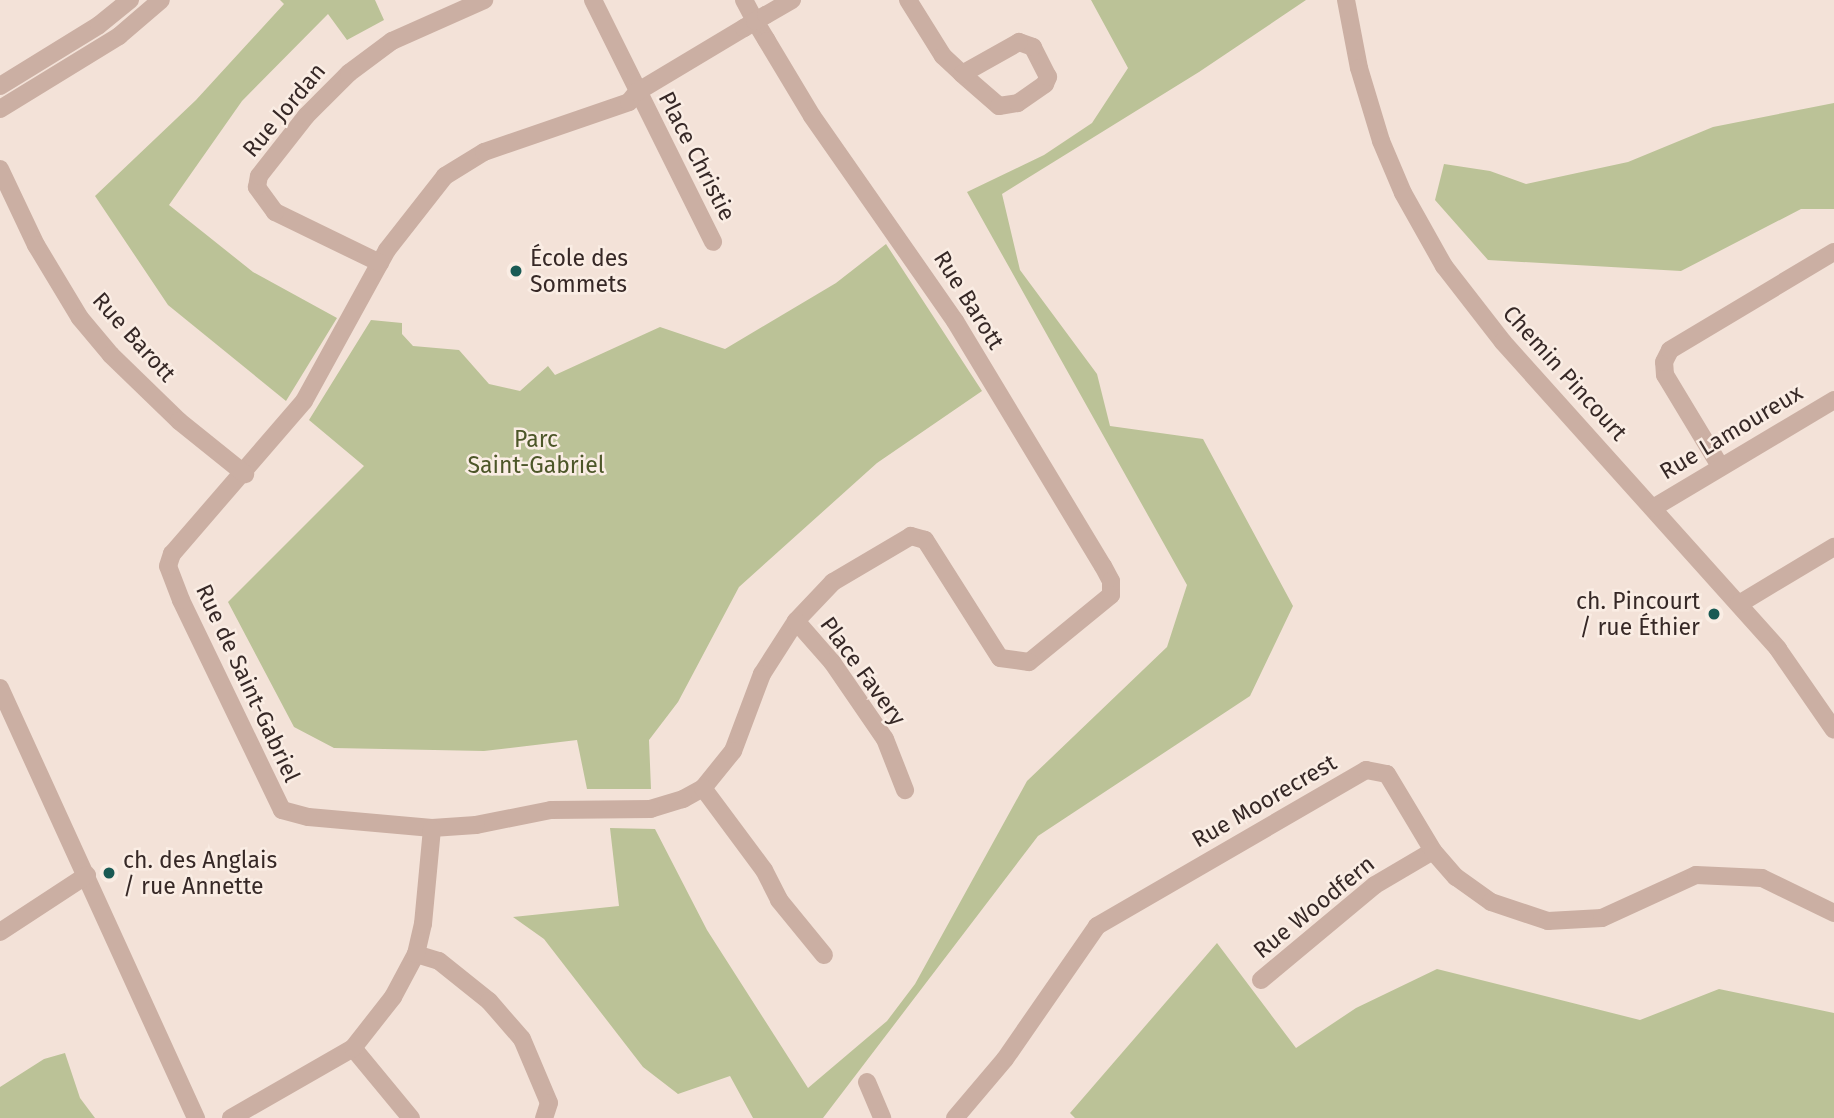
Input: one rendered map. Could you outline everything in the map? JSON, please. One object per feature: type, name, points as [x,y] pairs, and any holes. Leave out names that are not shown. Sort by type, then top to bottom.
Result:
[{"type":"street","points":[[0,86],[99,25],[130,0]]},
{"type":"street","points":[[0,110],[119,36],[161,0]]},
{"type":"street","name":"Rue Jordan","points":[[380,264],[275,212],[257,187],[259,176],[306,116],[349,73],[392,41],[484,0]]},
{"type":"street","points":[[593,0],[637,92]]},
{"type":"street","name":"Rue Barott","points":[[744,0],[812,116],[955,321],[1111,581],[1111,595],[1029,662],[1000,658],[925,540],[911,536],[833,582],[796,621]]},
{"type":"street","name":"Rue de Saint-Gabriel","points":[[704,788],[651,809],[551,810],[476,825],[432,828],[308,817],[282,810],[273,798],[168,566],[189,533],[245,474],[304,401],[380,264],[417,206],[461,164],[511,141],[621,106],[637,92],[792,0]]},
{"type":"street","points":[[908,0],[943,56],[962,74],[999,106],[1009,107],[1045,84],[1048,77],[1033,47],[1019,42],[962,74]]},
{"type":"street","name":"Chemin Pincourt","points":[[1346,0],[1359,68],[1381,141],[1402,193],[1444,266],[1503,342],[1778,649],[1834,730]]},
{"type":"street","name":"Place Christie","points":[[637,92],[713,242]]},
{"type":"street","name":"Rue Barott","points":[[0,169],[36,245],[80,318],[179,421],[245,474]]},
{"type":"street","points":[[1720,466],[1665,375],[1664,362],[1670,350],[1834,252]]},
{"type":"street","name":"Rue Lamoureux","points":[[1653,508],[1834,400]]},
{"type":"street","points":[[1739,604],[1834,547]]},
{"type":"street","points":[[796,621],[762,674],[733,751],[704,788],[750,849],[779,900],[824,955]]},
{"type":"street","name":"Place Favery","points":[[796,621],[832,662],[885,739],[905,790]]},
{"type":"street","points":[[0,688],[196,1118]]},
{"type":"street","name":"Rue Moorecrest","points":[[955,1118],[1005,1059],[1097,926],[1366,770],[1387,774],[1433,850],[1456,877],[1491,902],[1548,921],[1602,918],[1696,875],[1762,878],[1834,913]]},
{"type":"street","points":[[231,1118],[353,1048],[393,997],[416,954],[430,878],[432,828]]},
{"type":"street","name":"Rue Woodfern","points":[[1261,980],[1376,885],[1433,850]]},
{"type":"street","points":[[0,932],[87,875]]},
{"type":"street","points":[[416,954],[439,961],[489,1001],[522,1039],[549,1103],[544,1118]]},
{"type":"street","points":[[353,1048],[411,1118]]},
{"type":"street","points":[[867,1082],[882,1118]]},
{"type":"green space","points":[[280,0],[375,0],[384,20],[347,40],[328,14],[242,101],[169,205],[253,272],[337,318],[286,401],[168,305],[95,196],[196,100],[284,4]]},
{"type":"green space","points":[[1091,0],[1306,0],[1199,72],[1002,194],[1020,270],[1097,374],[1110,426],[1203,439],[1293,606],[1250,696],[1038,836],[823,1118],[753,1118],[730,1076],[678,1094],[643,1067],[544,939],[513,917],[619,906],[610,828],[655,829],[707,930],[808,1088],[887,1021],[915,984],[1027,781],[1167,647],[1187,585],[967,192],[1044,155],[1092,123],[1128,68]]},
{"type":"green space","points":[[1834,103],[1834,209],[1801,209],[1681,271],[1488,260],[1435,200],[1444,164],[1490,171],[1526,184],[1628,162],[1713,127]]},
{"type":"green space","name":"Parc Saint-Gabriel","points":[[886,244],[982,391],[877,463],[739,587],[678,702],[649,740],[651,789],[587,789],[577,740],[484,751],[334,748],[294,727],[228,602],[364,466],[309,420],[371,320],[402,323],[402,334],[413,346],[459,350],[489,384],[520,391],[548,366],[555,375],[660,327],[725,349],[836,283]]},
{"type":"green space","points":[[1217,943],[1296,1048],[1356,1008],[1437,969],[1640,1020],[1719,989],[1834,1013],[1834,1118],[1075,1118],[1070,1113]]},
{"type":"green space","points":[[65,1053],[80,1098],[95,1118],[0,1118],[0,1087],[44,1059]]},
{"type":"place","name":"École des Sommets","points":[[516,271]]},
{"type":"place","name":"ch. Pincourt / rue Éthier","points":[[1714,614]]},
{"type":"place","name":"ch. des Anglais / rue Annette","points":[[109,873]]}]
